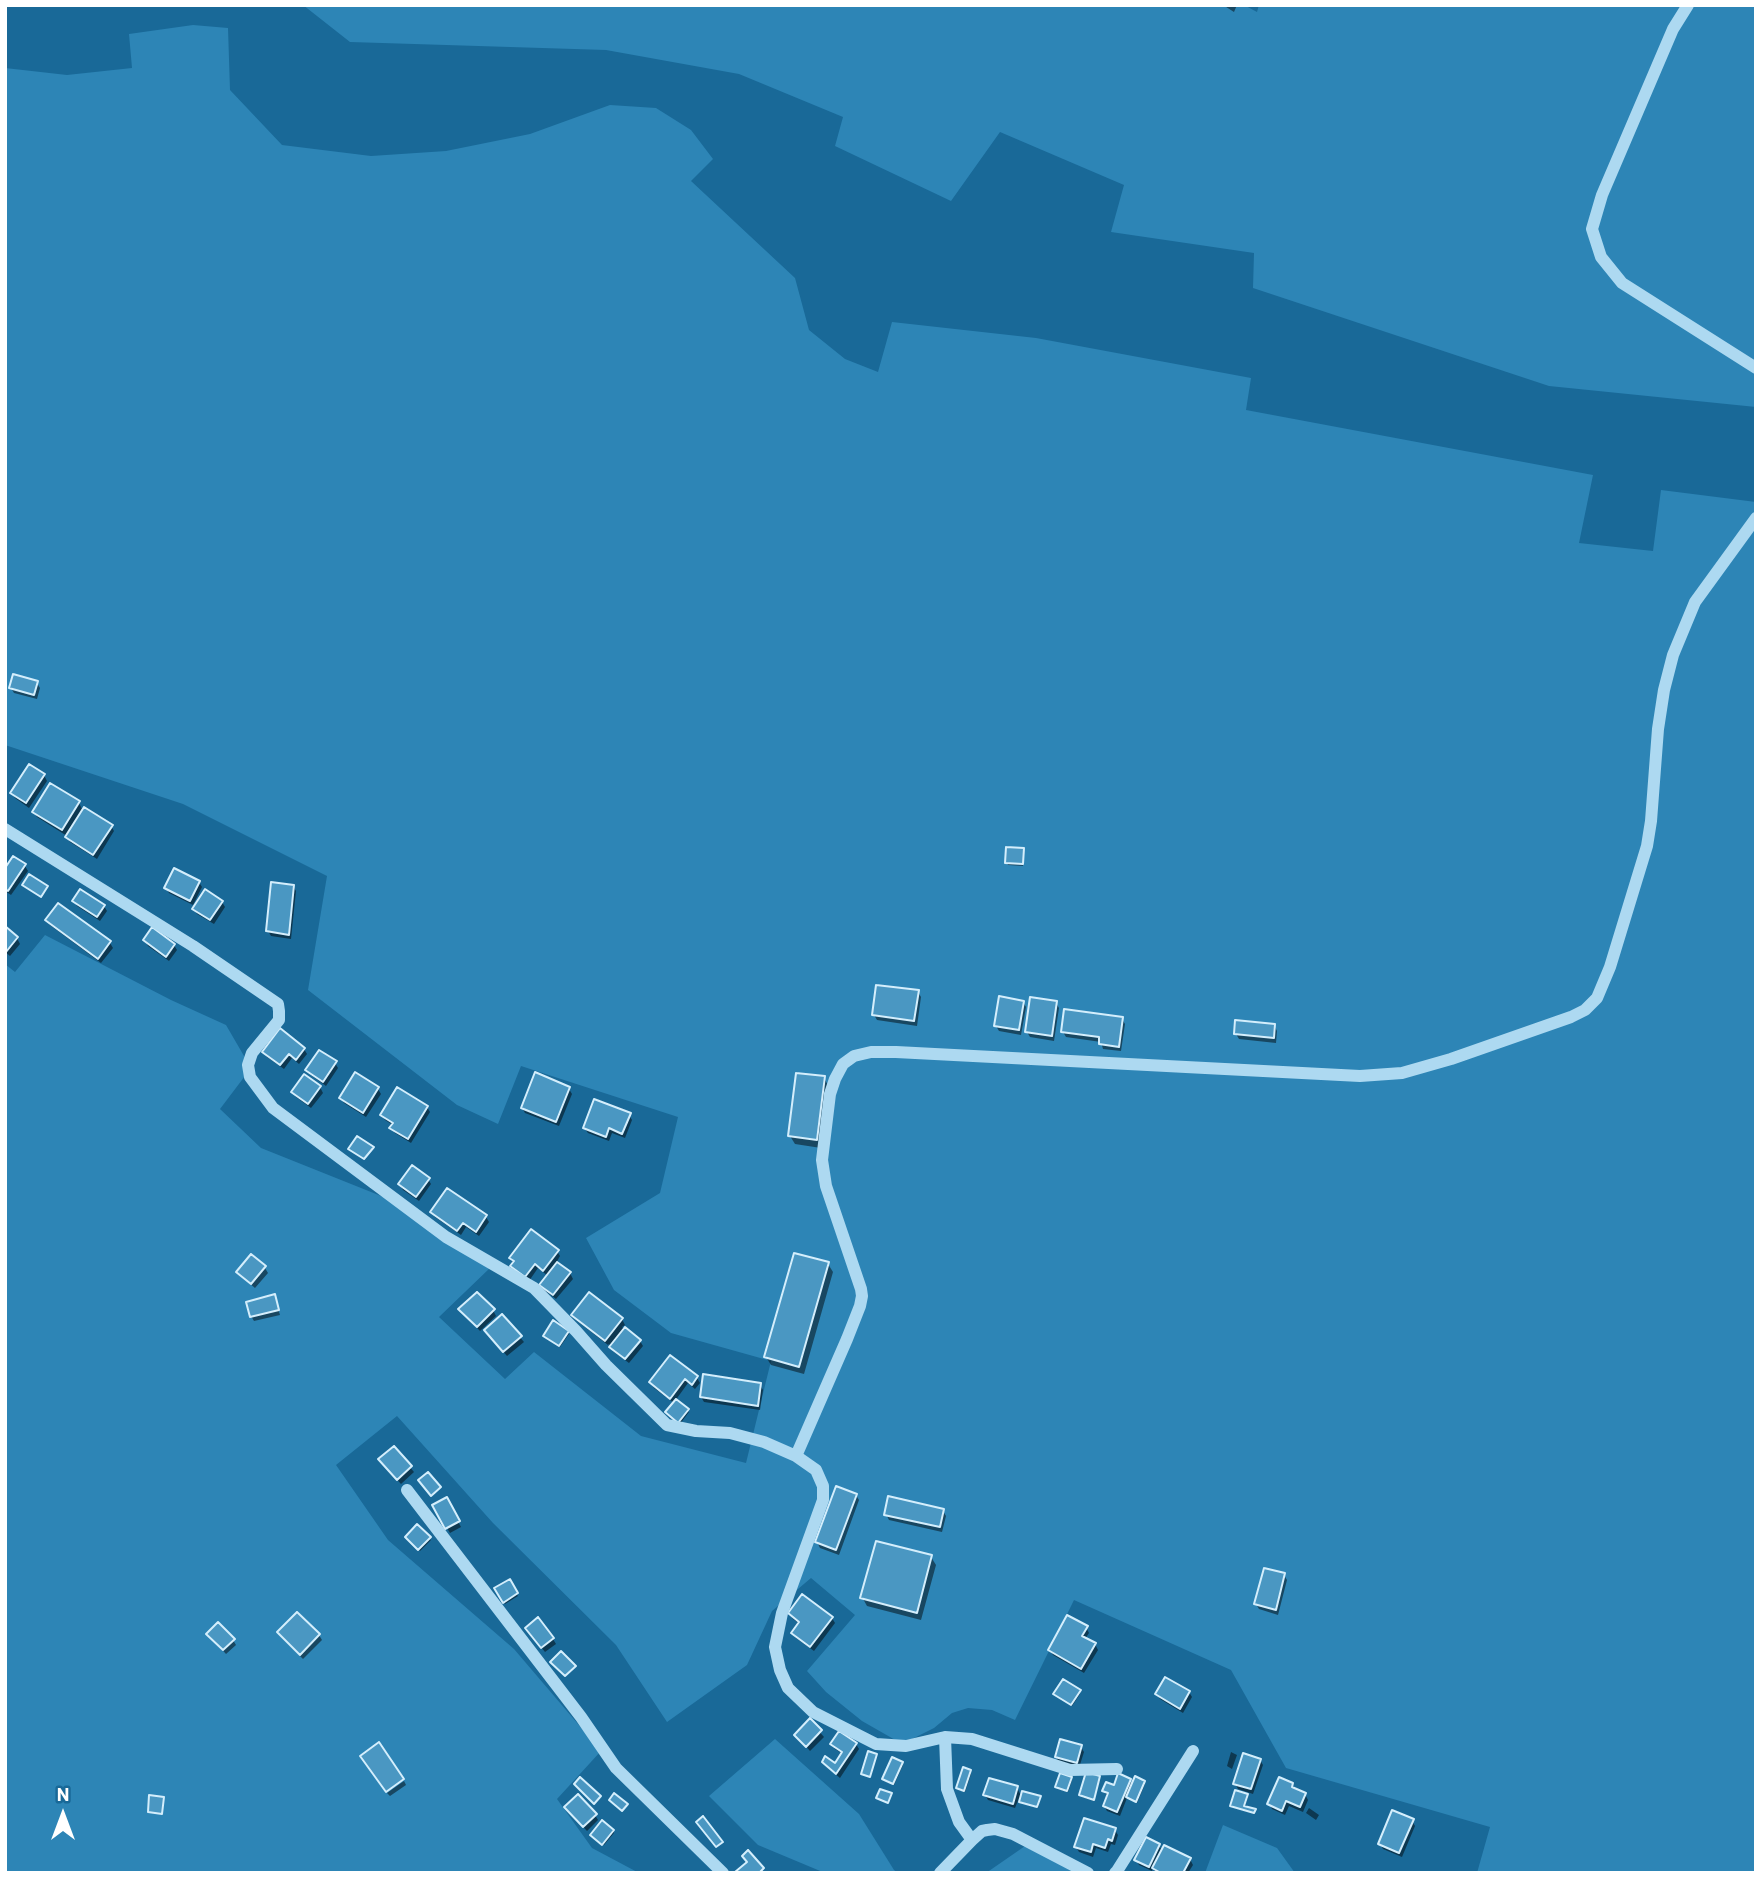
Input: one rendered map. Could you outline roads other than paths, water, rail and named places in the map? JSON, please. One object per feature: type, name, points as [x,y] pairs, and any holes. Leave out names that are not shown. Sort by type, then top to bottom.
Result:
[{"type":"street","points":[[1688,5],[1673,29],[1602,195],[1592,229],[1601,257],[1622,283],[1756,368]]},
{"type":"street","points":[[796,1456],[847,1339],[862,1296],[826,1186],[822,1160],[830,1094],[843,1064],[854,1056],[871,1052],[896,1052],[1360,1076],[1402,1073],[1451,1059],[1585,1010],[1597,998],[1610,968],[1647,846],[1658,729],[1673,655],[1695,602],[1756,518]]},
{"type":"street","points":[[5,829],[193,946],[278,1004],[279,1020],[252,1053],[248,1065],[250,1077],[273,1108],[446,1237],[534,1288],[667,1425],[696,1431],[730,1433],[764,1441],[796,1456],[816,1470],[823,1486],[823,1500],[782,1613],[775,1647],[780,1670],[788,1688],[813,1712],[876,1744],[906,1746],[945,1737],[972,1739],[1070,1770],[1116,1769]]},
{"type":"street","points":[[407,1490],[581,1717],[616,1768],[723,1873]]},
{"type":"street","points":[[945,1737],[947,1789],[959,1822],[972,1840]]},
{"type":"street","points":[[1115,1873],[1193,1751]]},
{"type":"street","points":[[940,1873],[972,1840],[987,1829],[1013,1833],[1088,1873]]}]
